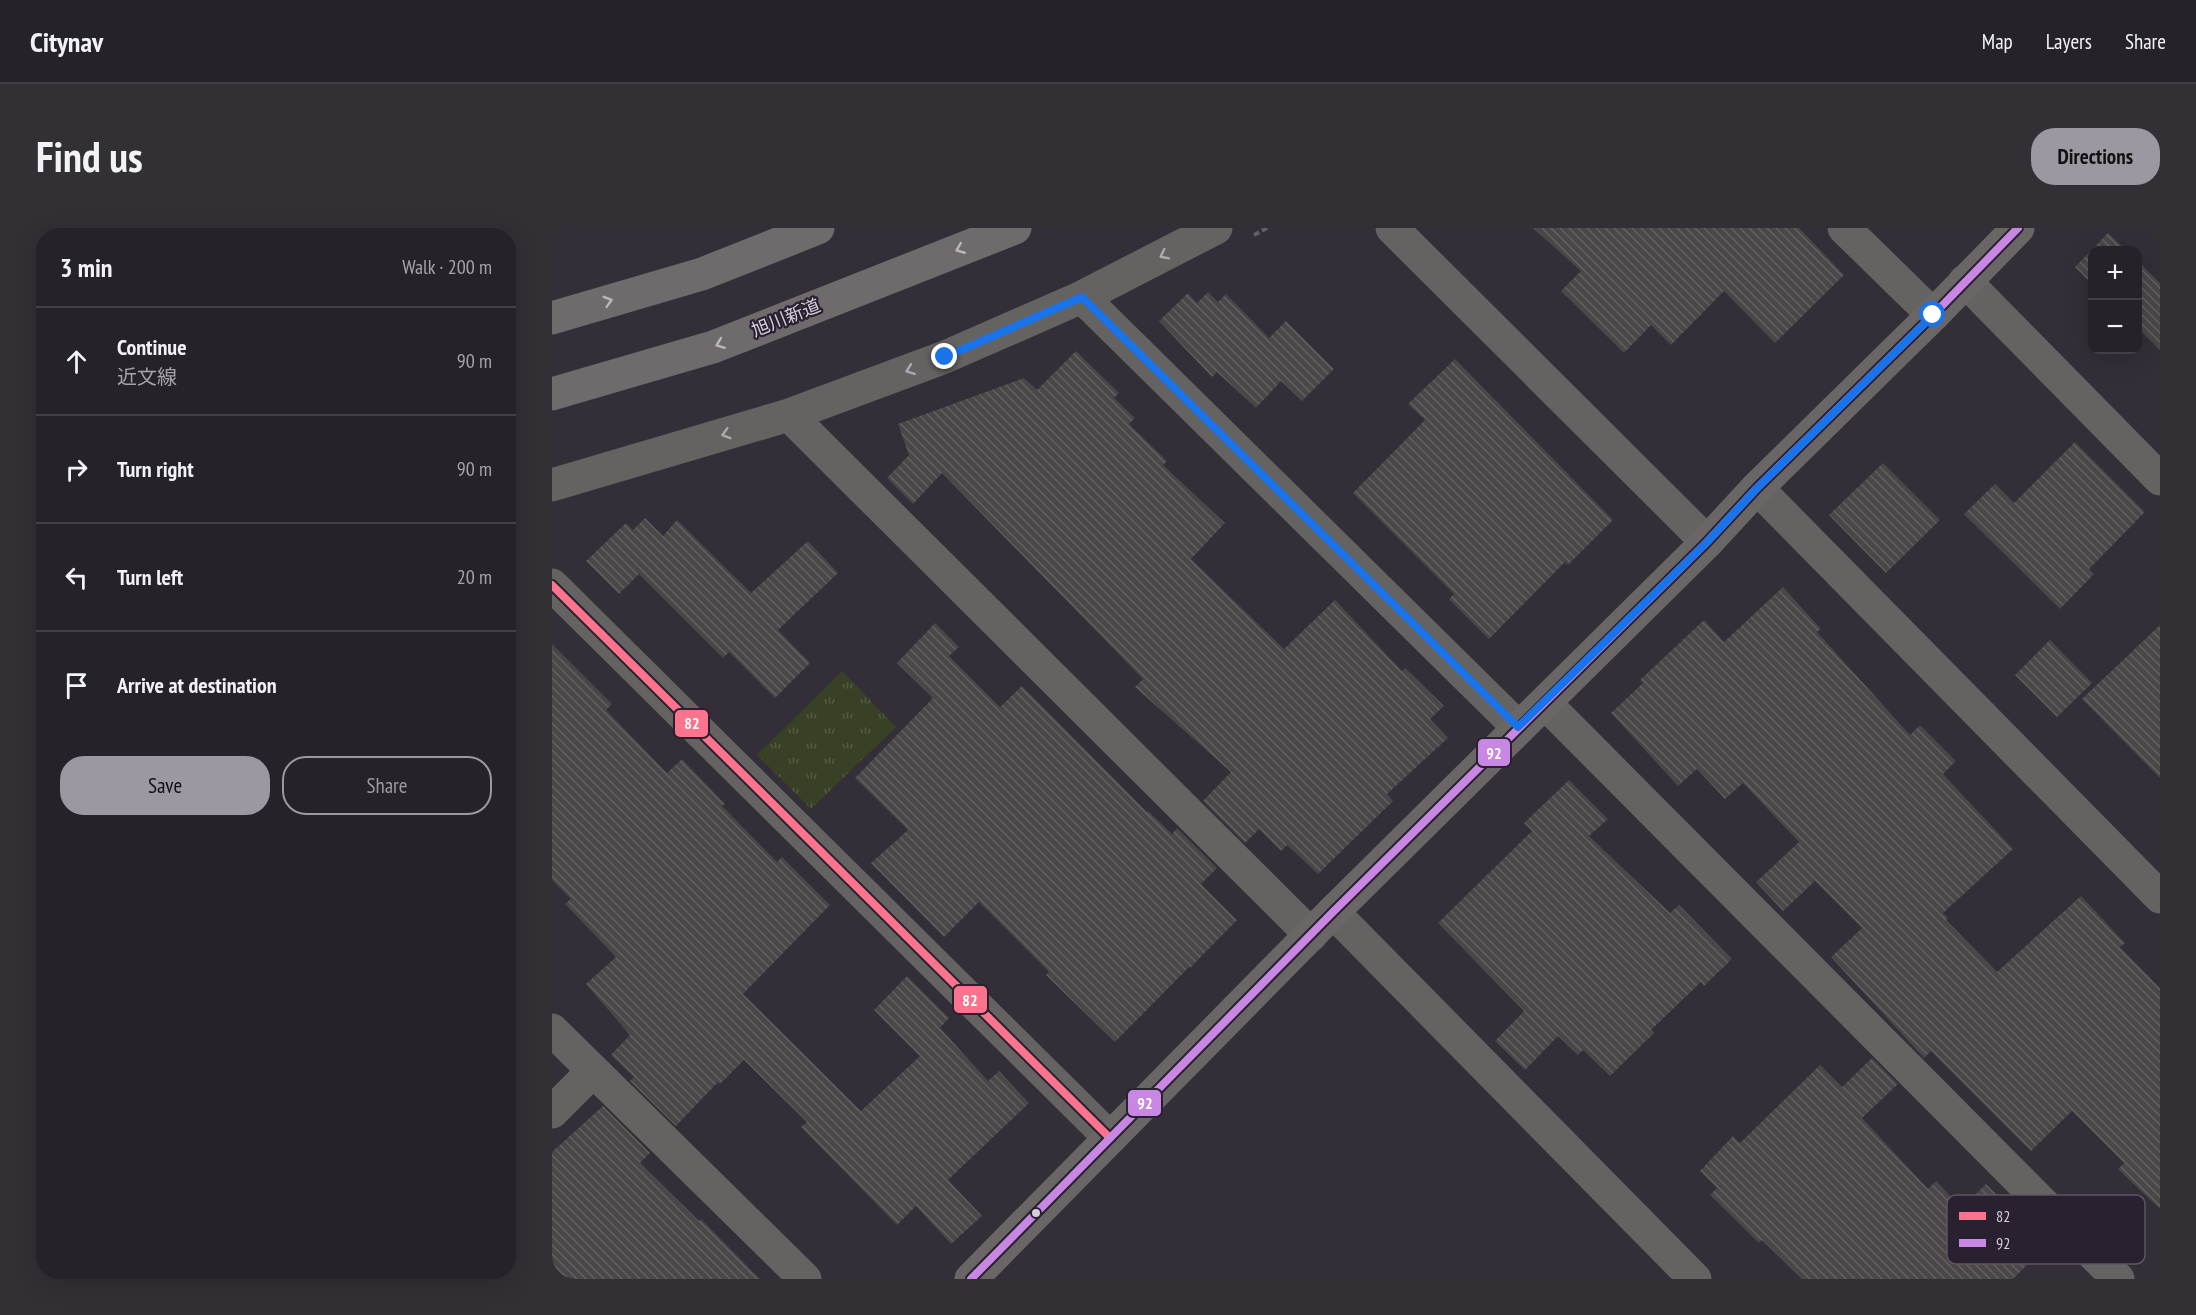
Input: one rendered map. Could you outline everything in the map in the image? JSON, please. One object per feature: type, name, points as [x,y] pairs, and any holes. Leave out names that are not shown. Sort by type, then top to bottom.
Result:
[{"type":"highway","points":[[552,318],[702,274],[818,228]]},
{"type":"highway","name":"旭川新道","points":[[552,394],[713,347],[1015,228]]},
{"type":"street","points":[[552,485],[789,415],[945,357],[1082,297],[1216,228]]},
{"type":"street","points":[[1392,228],[1707,542]]},
{"type":"street","points":[[1844,228],[1933,315]]},
{"type":"street","points":[[971,1279],[1333,912],[1707,542],[1757,488],[2018,228]]},
{"type":"street","points":[[1965,281],[2160,479]]},
{"type":"street","points":[[1082,297],[1518,727]]},
{"type":"street","points":[[789,415],[1311,935]]},
{"type":"street","points":[[1757,488],[2160,897]]},
{"type":"street","points":[[552,585],[1110,1138]]},
{"type":"street","points":[[1545,703],[2034,1195]]},
{"type":"street","points":[[1333,912],[1695,1279]]},
{"type":"street","points":[[552,1030],[805,1279]]},
{"type":"street","points":[[552,1112],[593,1071]]},
{"type":"street","points":[[2103,1264],[2118,1279]]},
{"type":"green space","points":[[842,671],[896,727],[811,809],[757,755]]},
{"type":"building","points":[[1533,228],[1799,228],[1844,275],[1775,343],[1724,291],[1671,345],[1651,325],[1624,353],[1561,291],[1581,271]]},
{"type":"building","points":[[2108,233],[2122,246],[2095,246]]},
{"type":"building","points":[[2088,254],[2088,280],[2075,267]]},
{"type":"building","points":[[2142,265],[2160,283],[2160,350],[2142,332]]},
{"type":"building","points":[[1208,292],[1218,302],[1226,294],[1269,338],[1286,321],[1334,369],[1302,401],[1281,381],[1256,408],[1217,372],[1212,377],[1159,321],[1188,293],[1197,303]]},
{"type":"building","points":[[1076,351],[1119,393],[1114,398],[1135,418],[1129,424],[1167,461],[1163,465],[1225,523],[1191,559],[1284,649],[1335,600],[1402,671],[1405,668],[1444,706],[1430,719],[1448,738],[1387,794],[1393,801],[1318,874],[1287,845],[1281,851],[1259,829],[1245,843],[1203,801],[1231,772],[1135,687],[1143,679],[942,473],[913,504],[887,478],[909,455],[898,424],[1024,378],[1037,390]]},
{"type":"building","points":[[1455,359],[1613,520],[1568,565],[1565,562],[1489,639],[1449,599],[1454,594],[1353,493],[1425,420],[1408,404]]},
{"type":"building","points":[[2075,442],[2145,512],[2089,569],[2094,574],[2060,609],[1964,514],[1995,484],[2014,503]]},
{"type":"building","points":[[1883,463],[1940,520],[1886,573],[1829,515]]},
{"type":"building","points":[[645,518],[663,536],[677,520],[751,593],[808,541],[838,573],[778,630],[810,663],[775,698],[729,652],[723,658],[639,574],[619,594],[586,561],[626,523],[633,530]]},
{"type":"building","points":[[1783,587],[1821,629],[1817,632],[1910,735],[1920,725],[1956,761],[1943,774],[2013,849],[1943,913],[1948,918],[1946,920],[1997,972],[2081,896],[2125,943],[2120,947],[2160,988],[2160,1209],[2118,1169],[2124,1163],[2072,1111],[2031,1151],[1931,1051],[1924,1058],[1831,957],[1862,928],[1815,881],[1783,911],[1756,882],[1799,842],[1743,783],[1725,799],[1697,769],[1678,786],[1611,713],[1643,683],[1640,680],[1704,620],[1724,642]]},
{"type":"building","points":[[935,623],[959,647],[949,656],[1000,707],[1022,686],[1147,812],[1172,834],[1177,828],[1217,868],[1201,884],[1237,920],[1115,1042],[1046,975],[1049,972],[979,902],[944,937],[871,863],[908,830],[855,778],[933,698],[897,663]]},
{"type":"building","points":[[2160,625],[2160,778],[2082,699]]},
{"type":"building","points":[[2050,640],[2092,683],[2057,717],[2015,675]]},
{"type":"building","points":[[552,644],[612,704],[606,710],[667,773],[682,759],[725,804],[722,806],[777,862],[782,857],[830,905],[743,994],[861,1111],[920,1056],[874,1010],[907,976],[949,1018],[940,1028],[988,1081],[999,1071],[1029,1103],[948,1180],[982,1216],[951,1244],[916,1206],[897,1225],[801,1127],[807,1122],[744,1060],[720,1084],[718,1082],[676,1126],[630,1081],[634,1077],[611,1055],[630,1035],[586,984],[616,957],[565,904],[571,899],[552,880]]},
{"type":"building","points":[[1569,780],[1608,819],[1589,836],[1670,913],[1679,905],[1732,959],[1704,986],[1701,982],[1651,1030],[1654,1033],[1610,1076],[1583,1050],[1578,1055],[1558,1036],[1525,1070],[1495,1041],[1524,1011],[1438,923],[1532,831],[1524,823]]},
{"type":"building","points":[[1872,1058],[1898,1084],[1862,1118],[1928,1189],[1936,1181],[1949,1195],[1947,1195],[1947,1264],[2028,1264],[2013,1279],[1802,1279],[1762,1240],[1759,1243],[1710,1195],[1717,1188],[1700,1171],[1733,1136],[1740,1143],[1820,1065],[1842,1087]]},
{"type":"building","points":[[603,1106],[650,1153],[640,1163],[699,1221],[701,1219],[760,1279],[552,1279],[552,1152]]},
{"type":"building","points":[[1986,1184],[1997,1195],[1975,1195]]},
{"type":"transit line","name":"92","points":[[971,1279],[1333,912],[1707,542],[1757,488],[2018,228]]},
{"type":"transit line","name":"82","points":[[552,585],[1110,1138]]},
{"type":"route","points":[[945,357],[1082,297],[1518,727],[1545,703],[1707,542],[1757,488],[1933,315]]}]
